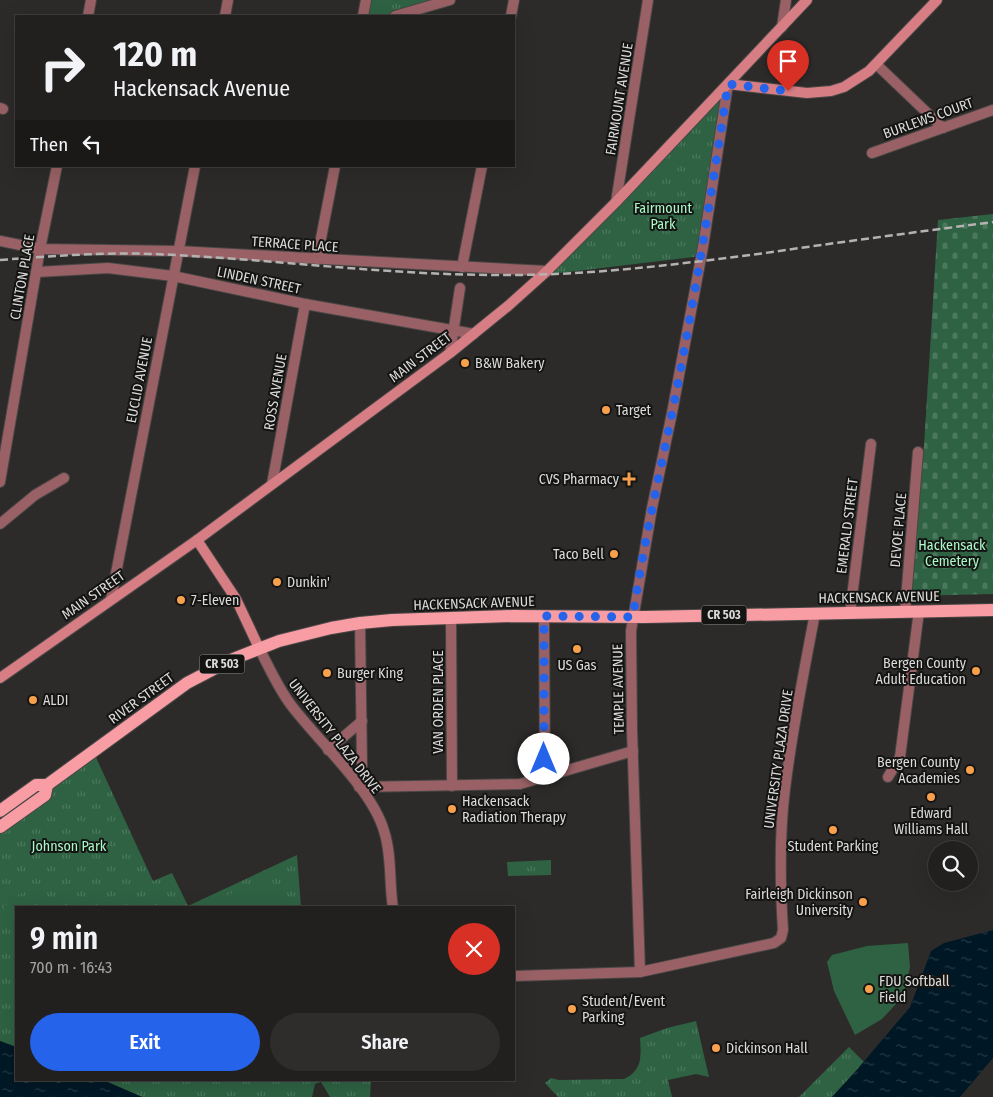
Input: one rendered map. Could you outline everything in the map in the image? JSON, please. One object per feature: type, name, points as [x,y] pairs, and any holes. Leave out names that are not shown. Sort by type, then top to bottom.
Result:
[{"type":"main road","name":"MAIN STREET","points":[[0,678],[197,540],[474,334],[547,271],[616,202],[807,0]]},
{"type":"main road","points":[[728,84],[807,93],[818,93],[844,87],[876,64],[937,0]]},
{"type":"main road","name":"UNIVERSITY PLAZA DRIVE","points":[[197,540],[235,597],[259,648]]},
{"type":"main road","name":"HACKENSACK AVENUE","points":[[259,648],[301,635],[360,623],[451,618],[633,617],[993,610]]},
{"type":"main road","name":"RIVER STREET","points":[[0,810],[36,785],[47,785],[187,683],[259,648]]},
{"type":"main road","name":"RIVER STREET","points":[[0,827],[45,795],[47,785]]},
{"type":"street","points":[[88,15],[91,0]]},
{"type":"street","points":[[225,15],[228,0]]},
{"type":"street","points":[[364,15],[366,0]]},
{"type":"street","points":[[398,15],[450,0]]},
{"type":"street","points":[[511,15],[514,0]]},
{"type":"street","name":"FAIRMOUNT AVENUE","points":[[616,202],[648,0]]},
{"type":"street","points":[[782,27],[786,0]]},
{"type":"street","points":[[876,64],[943,128]]},
{"type":"street","name":"TEMPLE AVENUE","points":[[640,972],[631,631],[652,508],[703,247],[728,84]]},
{"type":"street","name":"BURLEWS COURT","points":[[872,153],[993,110]]},
{"type":"street","name":"CLINTON PLACE","points":[[0,482],[40,249],[57,167]]},
{"type":"street","name":"EUCLID AVENUE","points":[[111,599],[195,167]]},
{"type":"street","points":[[317,259],[335,167]]},
{"type":"street","points":[[462,267],[482,167]]},
{"type":"street","points":[[0,241],[40,249]]},
{"type":"street","name":"TERRACE PLACE","points":[[40,249],[178,251],[547,271]]},
{"type":"street","name":"LINDEN STREET","points":[[37,272],[108,268],[173,276],[304,304],[474,334]]},
{"type":"street","points":[[450,353],[460,288]]},
{"type":"street","name":"ROSS AVENUE","points":[[272,484],[304,304]]},
{"type":"street","name":"EMERALD STREET","points":[[850,613],[871,444]]},
{"type":"street","name":"DEVOE PLACE","points":[[905,612],[918,452]]},
{"type":"street","points":[[0,524],[35,495],[64,478]]},
{"type":"street","points":[[888,777],[900,757],[919,611]]},
{"type":"street","name":"UNIVERSITY PLAZA DRIVE","points":[[515,976],[640,972],[774,943],[780,938],[783,930],[780,859],[785,790],[790,751],[815,614]]},
{"type":"street","points":[[544,616],[545,777]]},
{"type":"street","name":"VAN ORDEN PLACE","points":[[451,618],[452,786]]},
{"type":"street","points":[[360,623],[362,766]]},
{"type":"street","name":"UNIVERSITY PLAZA DRIVE","points":[[259,648],[290,705],[359,788],[378,816],[386,840],[393,906]]},
{"type":"street","points":[[328,750],[362,721]]},
{"type":"street","points":[[359,788],[520,784],[633,751]]},
{"type":"green space","points":[[366,0],[450,0],[398,15],[363,15]]},
{"type":"green space","name":"Fairmount Park","points":[[728,84],[702,256],[543,275]]},
{"type":"green space","name":"Hackensack Cemetery","points":[[993,214],[993,594],[906,596],[924,446],[938,220]]},
{"type":"green space","name":"Johnson Park","points":[[93,751],[153,881],[172,873],[188,906],[15,906],[15,1047],[0,1041],[0,820]]},
{"type":"green space","name":"Johnson Park","points":[[297,855],[301,906],[188,906]]},
{"type":"green space","points":[[551,860],[551,875],[508,876],[507,862]]},
{"type":"green space","points":[[270,876],[284,906],[202,906]]},
{"type":"green space","points":[[22,879],[27,891],[1,902],[0,888]]},
{"type":"green space","points":[[29,895],[34,906],[15,906],[15,914],[8,918],[3,906]]},
{"type":"green space","name":"FDU Softball Field","points":[[908,943],[910,967],[906,986],[895,1005],[882,1019],[855,1035],[834,991],[827,962],[832,955],[867,946]]},
{"type":"green space","points":[[696,1021],[709,1077],[696,1074],[668,1080],[672,1097],[558,1097],[545,1083],[551,1078],[559,1080],[624,1079],[635,1071],[640,1062],[640,1038],[667,1028]]},
{"type":"green space","points":[[849,1047],[864,1062],[832,1097],[799,1097]]},
{"type":"green space","points":[[105,1081],[371,1081],[370,1097],[330,1097],[321,1082],[315,1084],[312,1097],[142,1097]]},
{"type":"water","points":[[993,930],[993,1058],[960,1097],[832,1097],[910,1007],[931,951],[944,943]]},
{"type":"water","points":[[0,1041],[15,1047],[15,1081],[105,1081],[142,1097],[0,1097]]},
{"type":"railway","points":[[0,260],[97,254],[155,254],[421,273],[542,275],[669,265],[993,222]]},
{"type":"place","name":"B&W Bakery","points":[[465,363]]},
{"type":"place","name":"Target","points":[[606,410]]},
{"type":"place","name":"CVS Pharmacy","points":[[629,479]]},
{"type":"place","name":"Taco Bell","points":[[614,554]]},
{"type":"place","name":"Dunkin'","points":[[277,582]]},
{"type":"place","name":"7-Eleven","points":[[181,600]]},
{"type":"place","name":"US Gas","points":[[577,649]]},
{"type":"place","name":"Bergen County Adult Education","points":[[976,671]]},
{"type":"place","name":"Burger King","points":[[327,673]]},
{"type":"place","name":"ALDI","points":[[33,700]]},
{"type":"place","name":"Bergen County Academies","points":[[970,770]]},
{"type":"place","name":"Edward Williams Hall","points":[[931,797]]},
{"type":"place","name":"Hackensack Radiation Therapy","points":[[452,809]]},
{"type":"place","name":"Student Parking","points":[[833,830]]},
{"type":"place","name":"Fairleigh Dickinson University","points":[[863,902]]},
{"type":"place","name":"FDU Softball Field","points":[[869,989]]},
{"type":"place","name":"Student/Event Parking","points":[[572,1009]]},
{"type":"place","name":"Dickinson Hall","points":[[716,1048]]},
{"type":"route","points":[[544,759],[544,616],[633,617],[652,508],[685,348],[703,247],[728,84],[788,91]]}]
